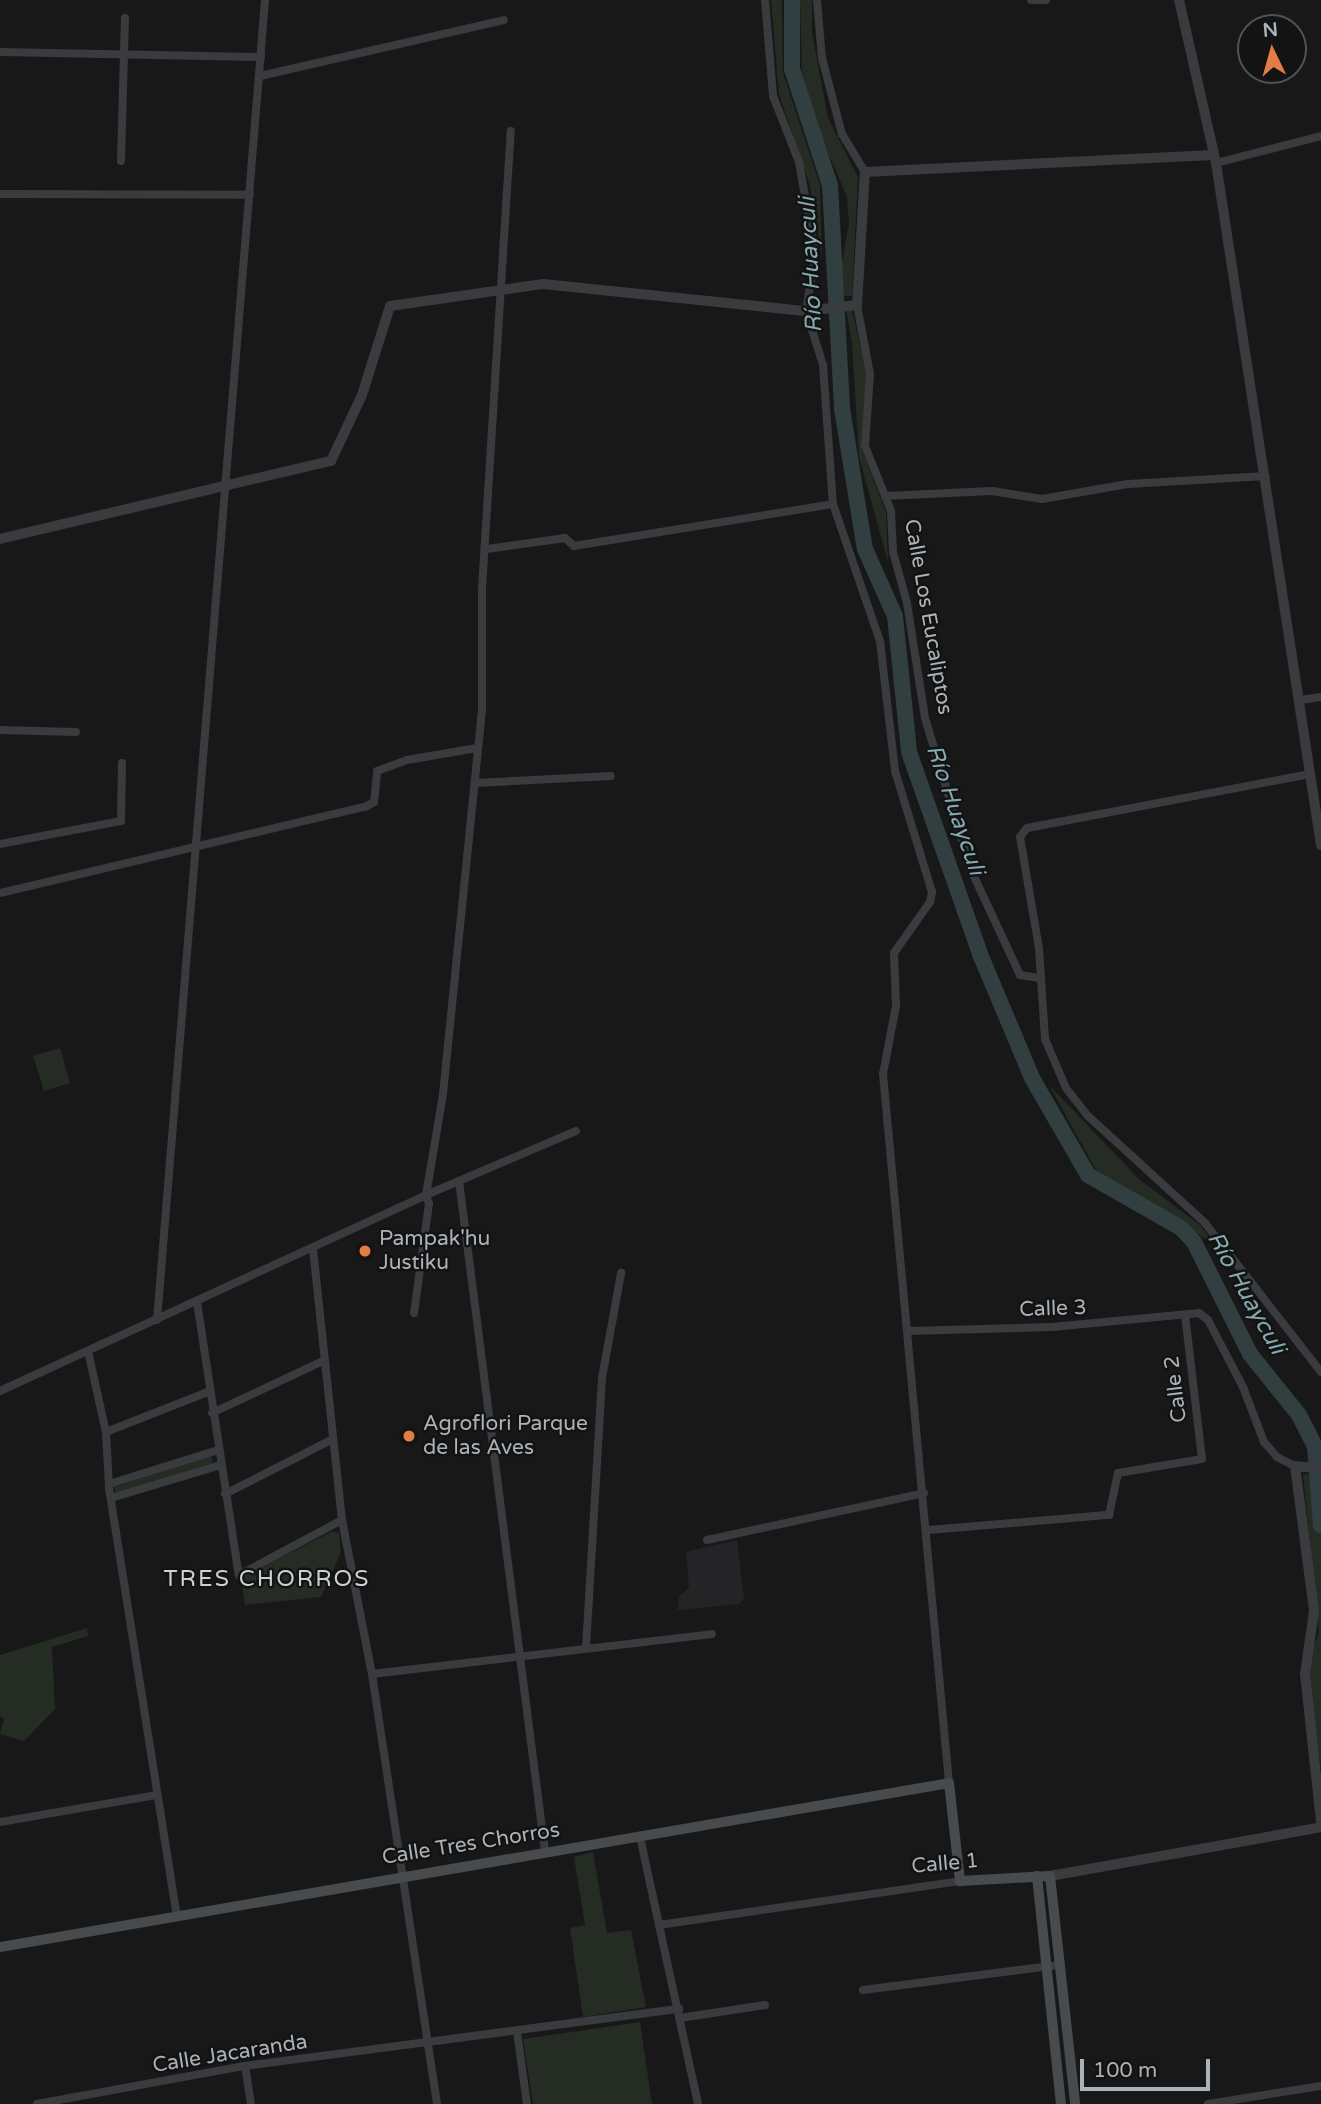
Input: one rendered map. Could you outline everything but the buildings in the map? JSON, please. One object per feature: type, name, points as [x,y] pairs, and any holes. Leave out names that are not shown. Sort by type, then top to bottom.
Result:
[{"type":"main road","name":"Calle Tres Chorros","points":[[0,1947],[404,1874],[640,1837],[949,1783]]},
{"type":"main road","points":[[949,1783],[960,1881]]},
{"type":"main road","points":[[1037,1876],[1075,2104]]},
{"type":"main road","points":[[1050,1876],[1052,1966],[1061,2104]]},
{"type":"main road","name":"Calle 1","points":[[960,1881],[1050,1876]]},
{"type":"street","points":[[157,1320],[265,0]]},
{"type":"street","points":[[765,0],[773,96],[799,162],[815,255],[811,310],[824,365],[832,504],[880,642],[895,771],[932,892],[930,902],[894,953],[896,1006],[883,1074],[929,1530],[949,1783]]},
{"type":"street","points":[[817,0],[822,58],[842,134],[866,172],[1215,159],[1321,136]]},
{"type":"street","points":[[1031,0],[1046,0]]},
{"type":"street","points":[[1179,0],[1215,159],[1301,700],[1321,845]]},
{"type":"street","points":[[121,161],[121,54],[125,18]]},
{"type":"street","points":[[260,76],[504,20]]},
{"type":"street","points":[[0,52],[261,57]]},
{"type":"street","points":[[414,1313],[429,1204],[426,1195],[443,1094],[475,783],[511,131]]},
{"type":"street","name":"Calle Los Eucaliptos","points":[[866,172],[853,305],[870,374],[865,446],[891,511],[893,552],[907,603],[925,718],[967,858],[1020,975],[1038,978]]},
{"type":"street","points":[[0,194],[250,195]]},
{"type":"street","points":[[0,539],[331,461],[362,395],[390,306],[504,288],[574,286],[811,310],[853,305]]},
{"type":"street","points":[[885,496],[992,491],[1042,499],[1128,484],[1266,476]]},
{"type":"street","points":[[487,549],[565,538],[574,546],[832,504]]},
{"type":"street","points":[[1301,700],[1321,697]]},
{"type":"street","points":[[0,730],[76,732]]},
{"type":"street","points":[[0,893],[365,807],[374,802],[377,771],[407,760],[477,748]]},
{"type":"street","points":[[0,844],[121,821],[122,763]]},
{"type":"street","points":[[1310,775],[1027,828],[1020,837],[1040,948],[1038,978],[1045,1039],[1066,1088],[1088,1116],[1205,1223],[1321,1372]]},
{"type":"street","points":[[475,783],[611,776]]},
{"type":"street","points":[[0,1391],[426,1195],[576,1131]]},
{"type":"street","points":[[459,1181],[545,1851]]},
{"type":"street","points":[[313,1249],[342,1520],[372,1674],[437,2104]]},
{"type":"street","points":[[586,1648],[602,1378],[621,1273]]},
{"type":"street","points":[[197,1302],[239,1575],[342,1520]]},
{"type":"street","name":"Calle 3","points":[[908,1331],[1052,1327],[1199,1313],[1208,1320],[1243,1387],[1264,1442],[1277,1457],[1295,1466]]},
{"type":"street","name":"Calle 2","points":[[929,1530],[1109,1515],[1118,1473],[1202,1459],[1185,1315]]},
{"type":"street","points":[[88,1351],[106,1432],[109,1485],[177,1917]]},
{"type":"street","points":[[212,1413],[325,1360]]},
{"type":"street","points":[[106,1432],[210,1391]]},
{"type":"street","points":[[225,1494],[333,1439]]},
{"type":"street","points":[[109,1485],[218,1450]]},
{"type":"street","points":[[111,1498],[220,1465]]},
{"type":"street","points":[[1321,1468],[1295,1466],[1314,1611],[1305,1674],[1321,1824]]},
{"type":"street","points":[[707,1540],[924,1493]]},
{"type":"street","points":[[372,1674],[712,1634]]},
{"type":"street","points":[[0,1822],[156,1795]]},
{"type":"street","name":"Calle 1","points":[[1050,1876],[1321,1824]]},
{"type":"street","points":[[640,1837],[698,2104]]},
{"type":"street","name":"Calle 1","points":[[659,1925],[960,1881]]},
{"type":"street","points":[[863,1990],[1052,1966]]},
{"type":"street","name":"Calle Jacaranda","points":[[37,2104],[245,2066],[765,2005]]},
{"type":"street","points":[[517,2032],[527,2104]]},
{"type":"street","points":[[245,2066],[251,2104]]},
{"type":"street","points":[[1208,2104],[1321,2086]]},
{"type":"shaded area","points":[[771,0],[782,0],[783,73],[820,185],[822,257],[810,186],[779,94]]},
{"type":"shaded area","points":[[800,0],[812,0],[812,32],[828,118],[858,177],[852,296],[844,296],[841,268],[849,224],[847,197],[811,113],[802,72]]},
{"type":"shaded area","points":[[846,310],[852,310],[867,374],[861,448],[886,512],[888,562],[859,457],[852,344]]},
{"type":"shaded area","points":[[60,1048],[70,1083],[44,1091],[33,1056]]},
{"type":"shaded area","points":[[1049,1085],[1140,1180],[1200,1225],[1214,1244],[1096,1170]]},
{"type":"shaded area","points":[[211,1456],[213,1463],[116,1493],[114,1487]]},
{"type":"shaded area","points":[[1303,1474],[1321,1475],[1321,1769],[1306,1669],[1319,1632]]},
{"type":"shaded area","points":[[333,1531],[339,1533],[341,1552],[321,1597],[245,1605],[241,1578]]},
{"type":"shaded area","points":[[737,1540],[744,1599],[739,1604],[678,1610],[679,1597],[689,1587],[686,1552]]},
{"type":"shaded area","points":[[87,1628],[88,1636],[52,1647],[55,1709],[24,1741],[0,1734],[4,1719],[0,1716],[0,1655]]},
{"type":"shaded area","points":[[593,1852],[607,1933],[631,1930],[646,2007],[583,2017],[570,1928],[585,1925],[574,1857]]},
{"type":"shaded area","points":[[640,2022],[652,2104],[533,2104],[523,2039]]},
{"type":"waterway","name":"Río Huayculi","points":[[792,0],[792,69],[830,185],[842,409],[865,549],[895,616],[909,752],[980,954],[1032,1078],[1088,1175],[1181,1228],[1194,1242],[1250,1354],[1299,1415],[1315,1446],[1321,1526]]},
{"type":"place","name":"Pampak'hu Justiku","points":[[365,1251]]},
{"type":"place","name":"Agroflori Parque de las Aves","points":[[409,1436]]},
{"type":"district","name":"TRES CHORROS","points":[[267,1579]]}]
